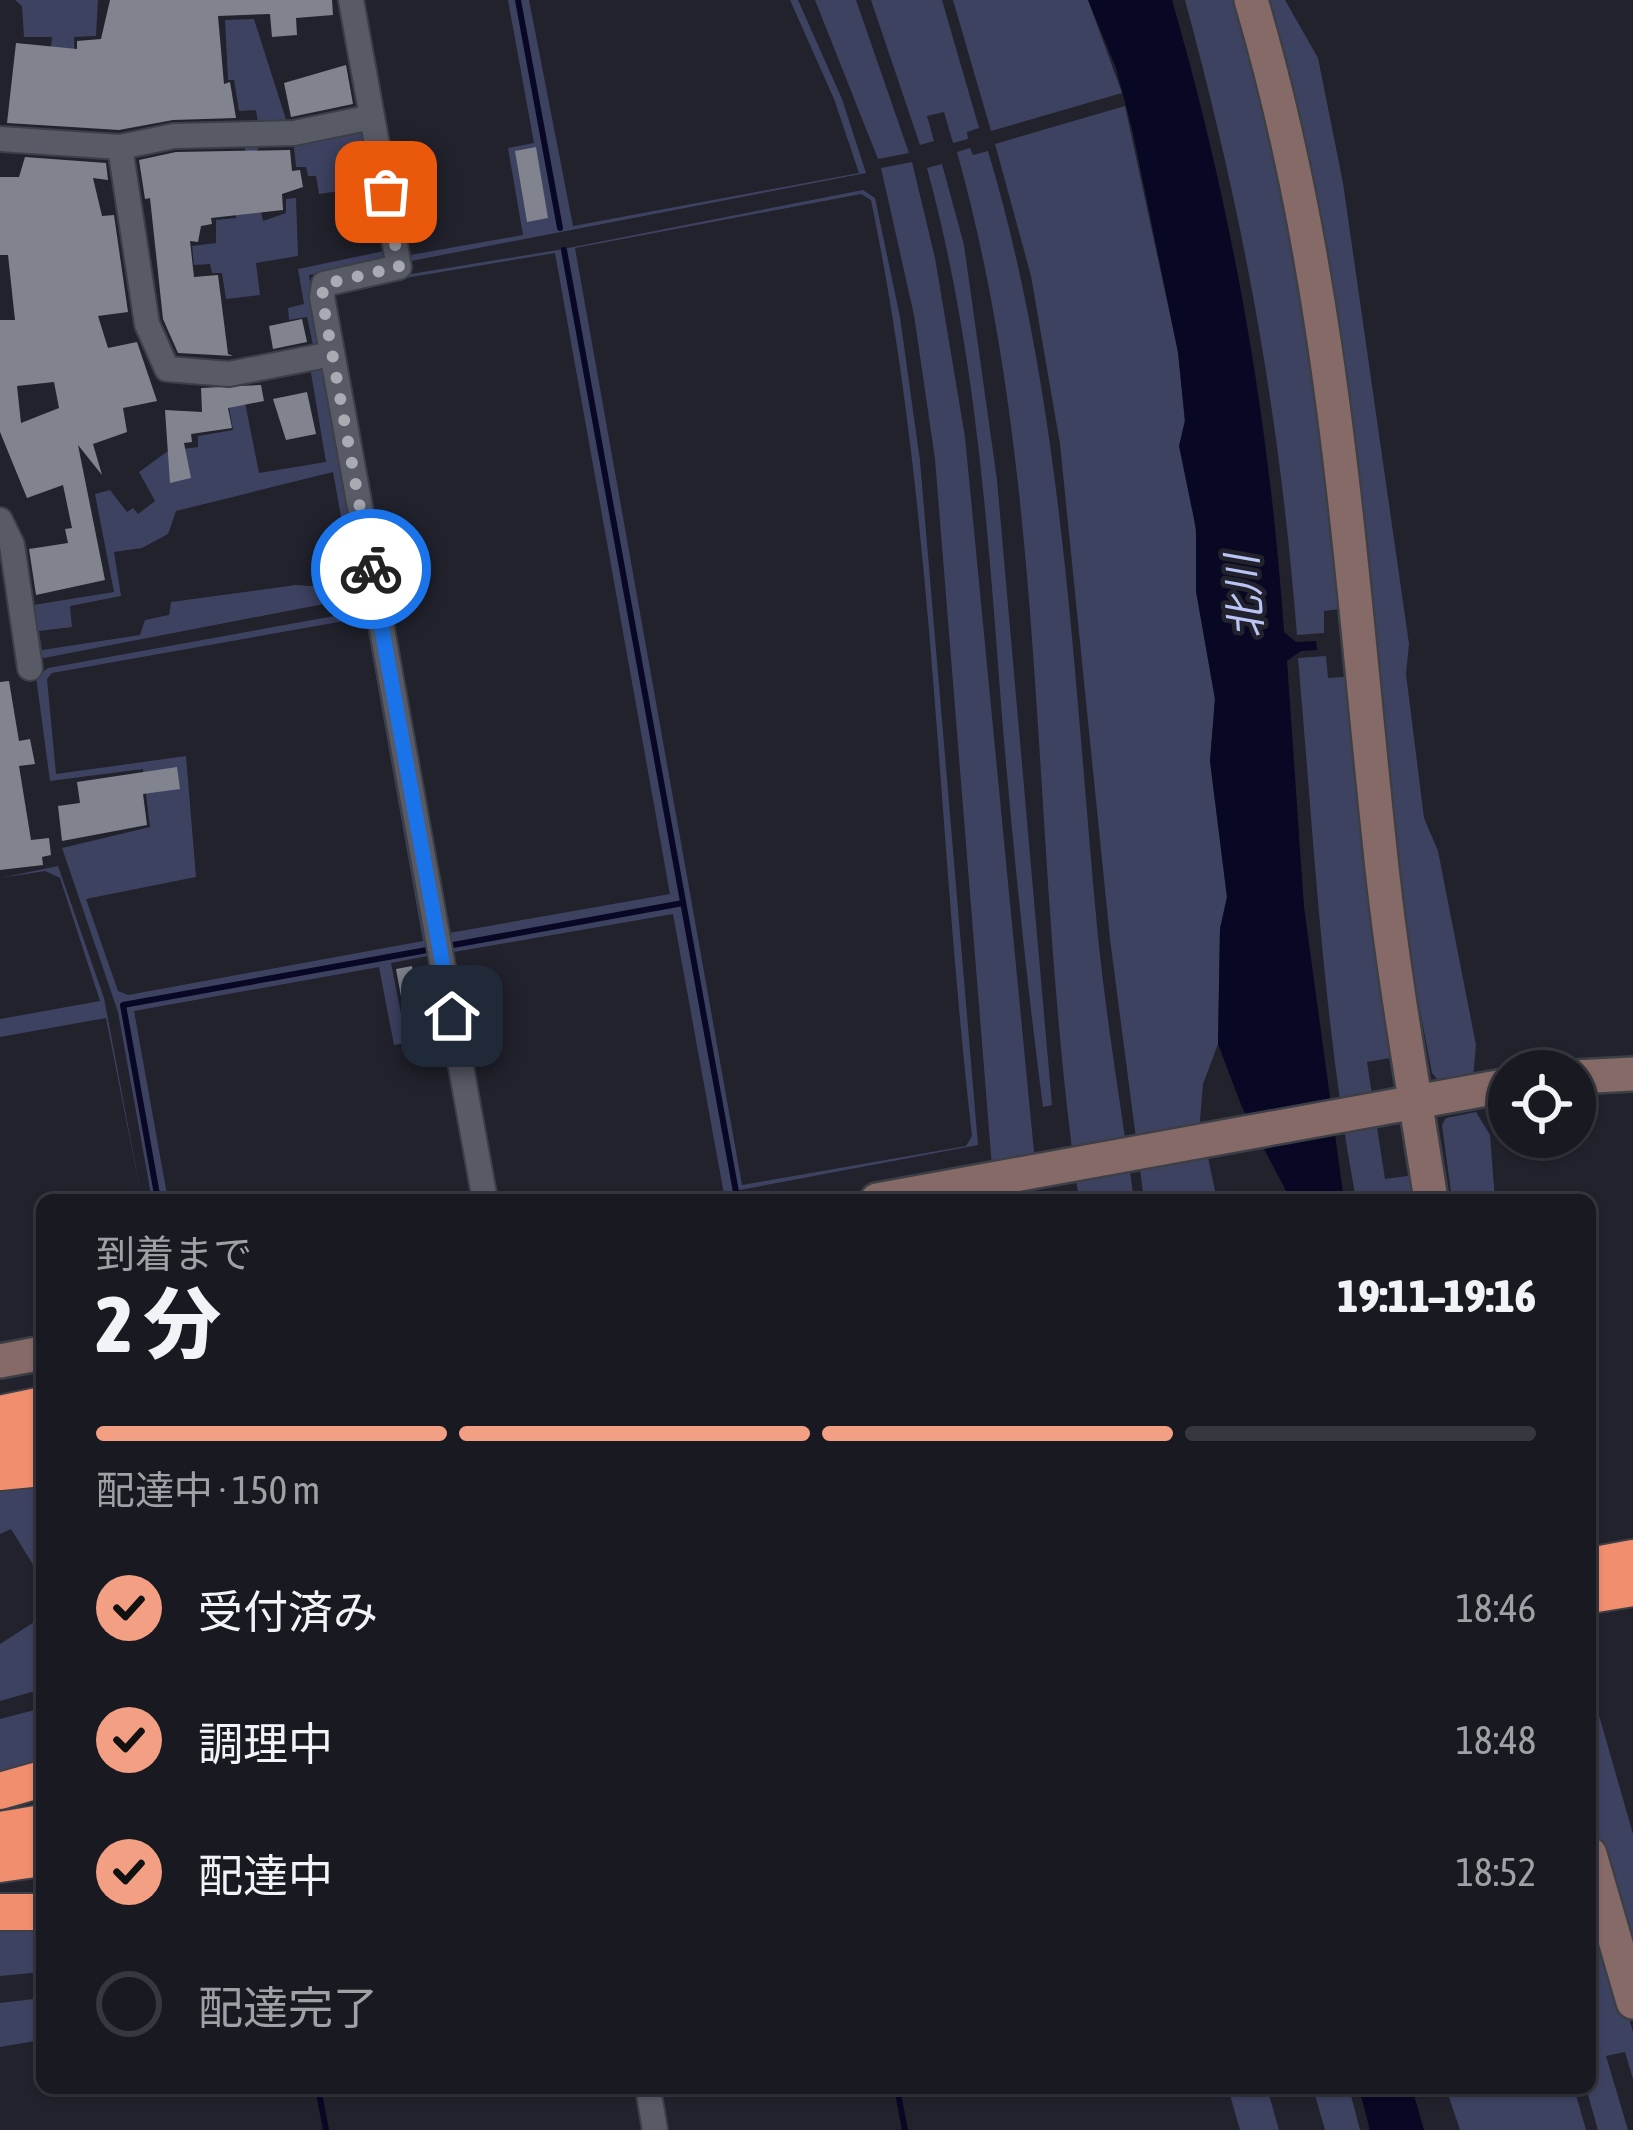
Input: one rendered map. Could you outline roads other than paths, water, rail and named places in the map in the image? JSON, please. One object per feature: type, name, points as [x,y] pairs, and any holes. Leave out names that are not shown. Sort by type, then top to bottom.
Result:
[{"type":"highway","points":[[0,1414],[36,1406]]},
{"type":"highway","points":[[0,1447],[36,1438]]},
{"type":"highway","points":[[0,1472],[36,1469]]},
{"type":"highway","points":[[1596,1565],[1633,1558]]},
{"type":"highway","points":[[1596,1594],[1633,1588]]},
{"type":"highway","points":[[0,1790],[36,1781]]},
{"type":"highway","points":[[0,1830],[36,1824]]},
{"type":"highway","points":[[0,1864],[36,1859]]},
{"type":"highway","points":[[0,1912],[36,1912]]},
{"type":"street","points":[[351,0],[399,267],[324,284],[332,354],[484,1194]]},
{"type":"street","points":[[1251,0],[1310,255],[1343,448],[1406,1103],[1429,1194]]},
{"type":"street","points":[[0,139],[120,147],[174,136],[294,133],[372,117]]},
{"type":"street","points":[[120,147],[147,324],[167,369],[229,374],[332,354]]},
{"type":"street","points":[[0,520],[12,545],[30,668]]},
{"type":"street","points":[[1596,1076],[1633,1074]]},
{"type":"street","points":[[910,1194],[1488,1089]]},
{"type":"street","points":[[0,1360],[36,1354]]},
{"type":"street","points":[[1596,1875],[1633,2002]]},
{"type":"street","points":[[649,2094],[656,2130]]},
{"type":"water","name":"北川","points":[[1088,0],[1172,0],[1213,156],[1245,313],[1269,471],[1284,632],[1296,642],[1316,641],[1317,650],[1301,651],[1287,661],[1304,907],[1343,1194],[1288,1194],[1242,1107],[1218,1044],[1220,929],[1227,897],[1210,761],[1215,699],[1196,591],[1196,529],[1179,446],[1185,420],[1178,352],[1116,68]]},
{"type":"water","points":[[1361,2094],[1414,2094],[1424,2130],[1370,2130]]},
{"type":"waterway","points":[[518,0],[560,228]]},
{"type":"waterway","points":[[564,250],[736,1192]]},
{"type":"waterway","points":[[453,945],[683,903]]},
{"type":"waterway","points":[[157,1194],[123,1005],[427,950]]},
{"type":"waterway","points":[[319,2094],[326,2130]]},
{"type":"waterway","points":[[898,2094],[905,2130]]}]
